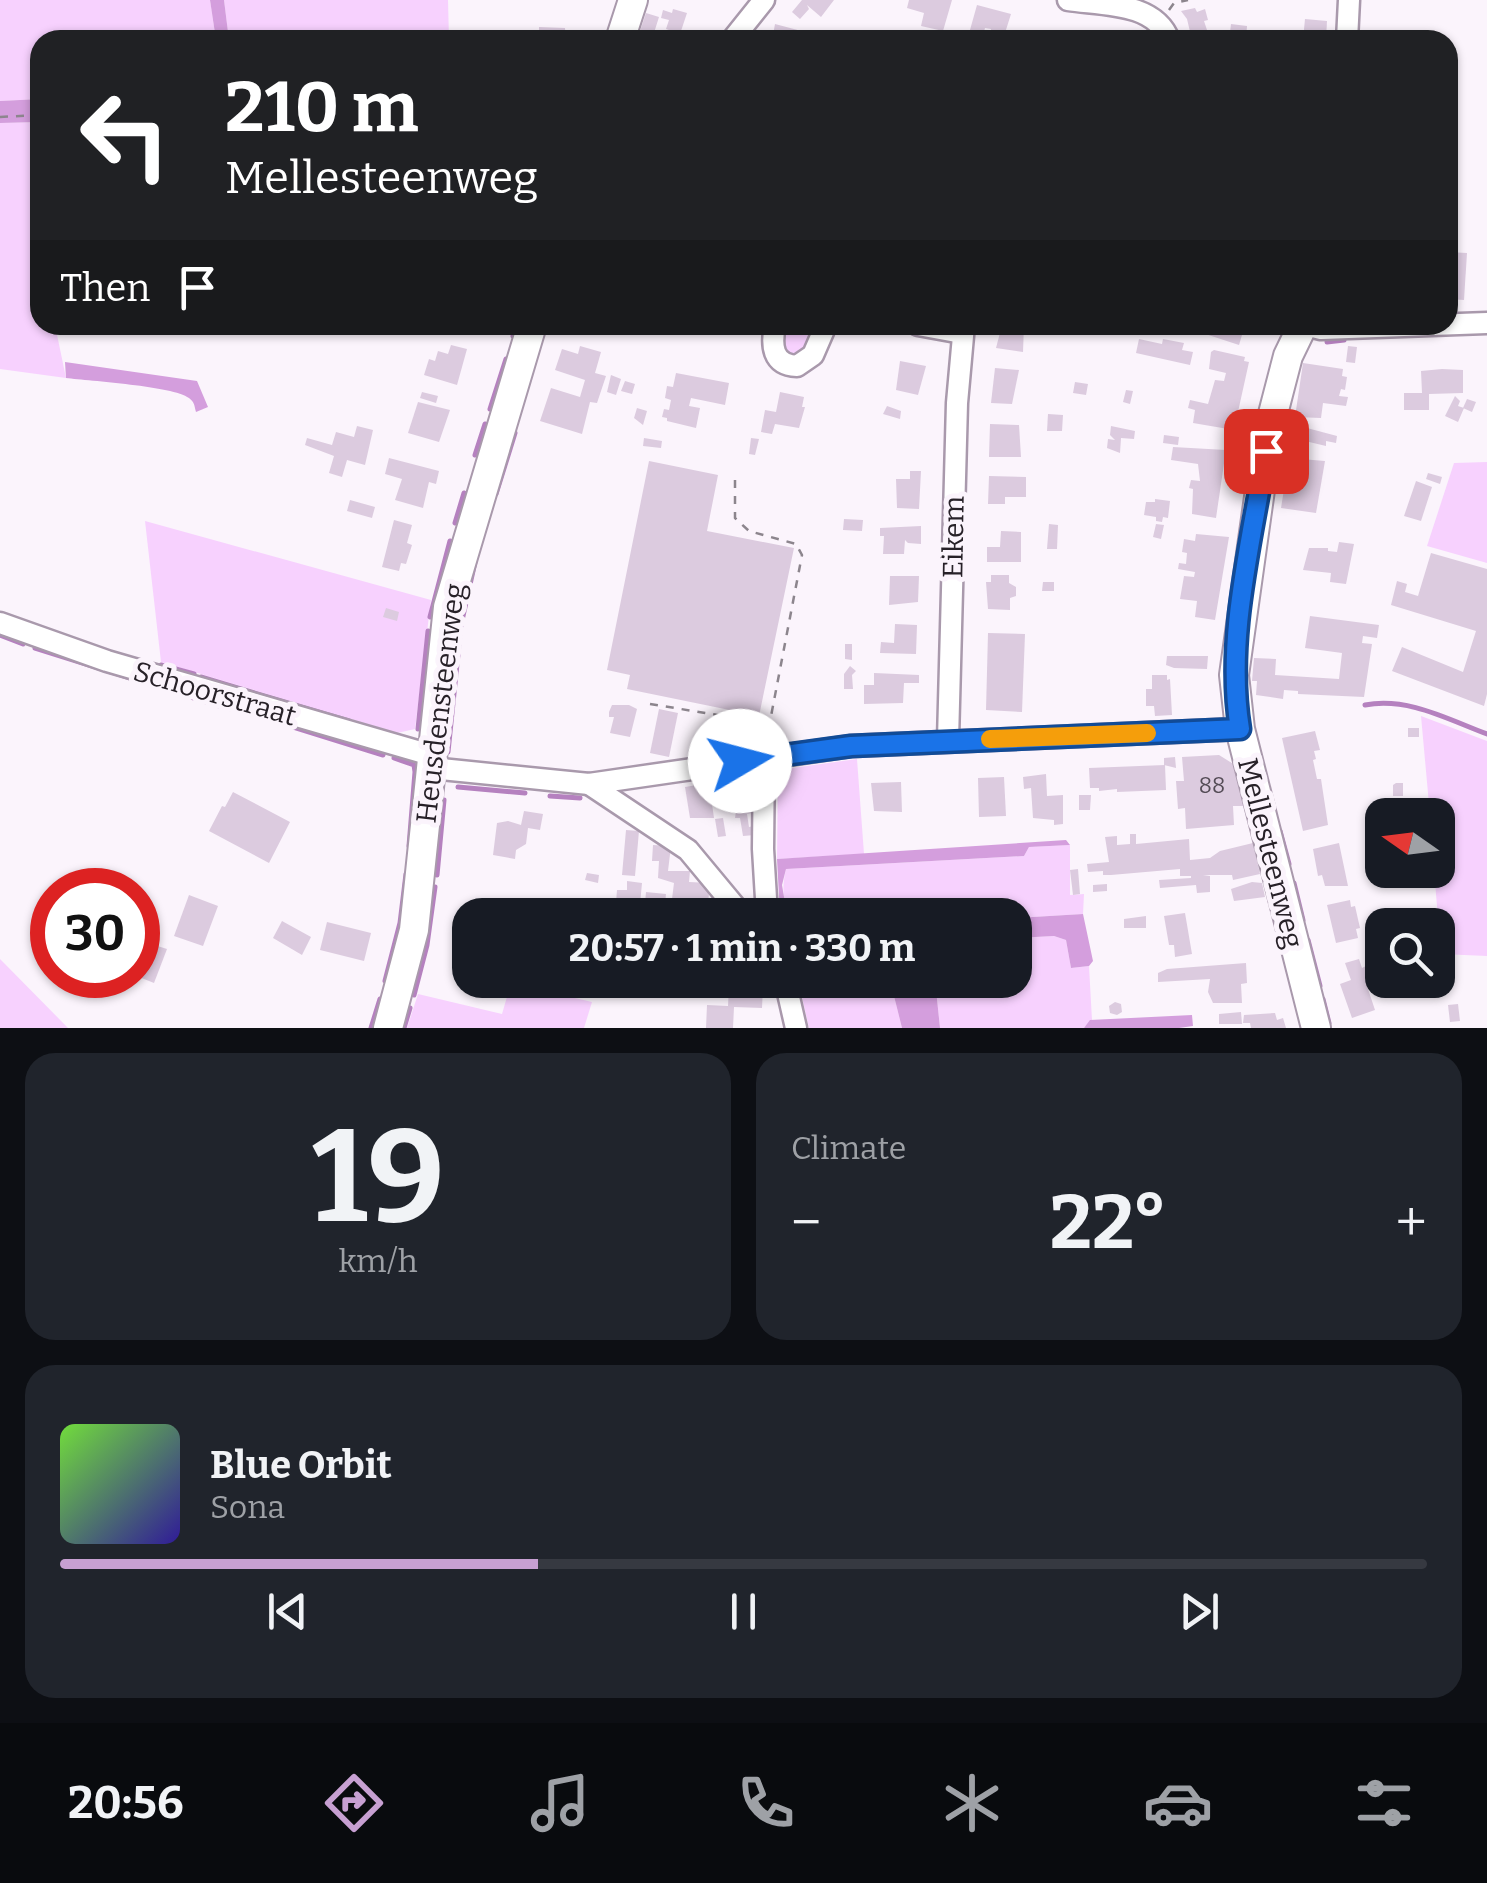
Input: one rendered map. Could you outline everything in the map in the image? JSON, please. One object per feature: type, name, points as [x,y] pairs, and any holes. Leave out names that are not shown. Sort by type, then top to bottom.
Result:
[{"type":"street","points":[[623,30],[633,0]]},
{"type":"street","points":[[740,30],[764,0]]},
{"type":"street","points":[[1068,0],[1130,9],[1161,30]]},
{"type":"street","points":[[1348,30],[1349,0]]},
{"type":"street","points":[[1458,324],[1487,323]]},
{"type":"street","name":"Heusdensteenweg","points":[[388,1028],[414,930],[448,606],[529,335]]},
{"type":"street","points":[[774,335],[774,354],[789,366],[813,355],[822,335]]},
{"type":"street","name":"Eikem","points":[[948,740],[957,403],[963,335]]},
{"type":"street","name":"Mellesteenweg","points":[[1299,335],[1277,391],[1251,541],[1234,674],[1240,729],[1316,1028]]},
{"type":"street","name":"Schoorstraat","points":[[0,623],[106,661],[431,762],[589,784],[851,746],[1240,729]]},
{"type":"street","points":[[764,757],[766,898]]},
{"type":"street","points":[[589,784],[688,850],[728,898]]},
{"type":"street","points":[[790,998],[796,1028]]},
{"type":"path","points":[[1165,30],[1174,3],[1188,0]]},
{"type":"path","points":[[0,117],[30,116]]},
{"type":"path","points":[[736,480],[735,518],[749,531],[796,544],[802,555],[764,757]]},
{"type":"path","points":[[650,704],[769,723]]},
{"type":"shaded area","points":[[0,0],[210,0],[214,30],[30,30],[30,100],[0,101]]},
{"type":"shaded area","points":[[210,0],[224,0],[228,30],[214,30]]},
{"type":"shaded area","points":[[224,0],[448,0],[449,30],[228,30]]},
{"type":"shaded area","points":[[30,100],[30,122],[0,123],[0,101]]},
{"type":"shaded area","points":[[30,122],[30,335],[57,335],[66,378],[0,369],[0,123]]},
{"type":"shaded area","points":[[782,335],[811,335],[804,354],[794,358],[782,353]]},
{"type":"shaded area","points":[[65,362],[197,381],[208,407],[196,412],[189,398],[166,390],[66,378]]},
{"type":"shaded area","points":[[1487,462],[1487,563],[1427,546],[1454,463]]},
{"type":"shaded area","points":[[145,521],[431,600],[415,729],[397,733],[161,662]]},
{"type":"shaded area","points":[[1421,716],[1487,741],[1487,956],[1455,955],[1455,908],[1437,908],[1436,888],[1455,888],[1455,798],[1428,798]]},
{"type":"shaded area","points":[[857,759],[864,854],[777,859],[778,770]]},
{"type":"shaded area","points":[[1066,840],[1070,845],[1029,847],[1024,856],[786,869],[784,898],[779,898],[777,859]]},
{"type":"shaded area","points":[[1070,845],[1070,895],[1084,894],[1083,914],[1032,917],[1032,898],[785,898],[786,869],[1024,856],[1029,847]]},
{"type":"shaded area","points":[[1083,914],[1093,961],[1089,966],[1071,968],[1066,940],[1032,937],[1032,917]]},
{"type":"shaded area","points":[[1032,937],[1066,940],[1071,968],[1089,966],[1092,1020],[1084,1028],[940,1028],[937,998],[1032,998]]},
{"type":"shaded area","points":[[0,959],[30,989],[30,998],[38,998],[68,1028],[0,1028]]},
{"type":"shaded area","points":[[418,994],[502,1014],[507,998],[575,998],[592,1002],[584,1028],[407,1028]]},
{"type":"shaded area","points":[[802,998],[894,998],[902,1028],[809,1028]]},
{"type":"shaded area","points":[[894,998],[937,998],[940,1028],[902,1028]]},
{"type":"shaded area","points":[[1192,1015],[1193,1026],[1179,1028],[1084,1028],[1090,1020]]},
{"type":"building","points":[[802,0],[834,0],[821,17],[807,5],[809,9],[800,19],[792,12]]},
{"type":"building","points":[[909,0],[952,0],[943,30],[921,26],[924,13],[907,8]]},
{"type":"building","points":[[977,5],[1011,14],[1006,30],[970,30]]},
{"type":"building","points":[[673,9],[687,13],[681,30],[666,29],[669,20],[661,18],[663,10],[672,13]]},
{"type":"building","points":[[1205,9],[1207,30],[1190,30],[1181,11]]},
{"type":"building","points":[[646,13],[659,17],[655,30],[640,30]]},
{"type":"building","points":[[1305,19],[1327,21],[1327,30],[1304,30]]},
{"type":"building","points":[[775,24],[798,30],[774,30]]},
{"type":"building","points":[[1231,24],[1247,26],[1247,30],[1230,30]]},
{"type":"building","points":[[539,27],[565,30],[539,30]]},
{"type":"building","points":[[1458,253],[1467,253],[1464,300],[1458,300]]},
{"type":"building","points":[[999,335],[1024,335],[1023,352],[996,348]]},
{"type":"building","points":[[1208,335],[1242,335],[1239,345]]},
{"type":"building","points":[[1139,339],[1184,343],[1182,350],[1193,352],[1190,365],[1136,353]]},
{"type":"building","points":[[451,345],[467,349],[457,385],[424,375],[429,359],[435,361],[438,351],[448,354]]},
{"type":"building","points":[[580,346],[601,352],[595,373],[606,376],[597,403],[590,402],[582,434],[540,421],[551,388],[580,397],[585,380],[555,370],[562,349],[578,354]]},
{"type":"building","points":[[1348,346],[1357,347],[1355,363],[1346,362]]},
{"type":"building","points":[[1214,350],[1245,357],[1244,361],[1249,362],[1234,430],[1193,423],[1195,410],[1188,408],[1190,400],[1208,404],[1215,380],[1224,381],[1226,373],[1209,369]]},
{"type":"building","points":[[900,361],[926,366],[918,395],[896,390]]},
{"type":"building","points":[[1303,363],[1343,369],[1342,376],[1347,377],[1345,390],[1341,389],[1339,396],[1348,397],[1346,406],[1323,403],[1321,418],[1295,417]]},
{"type":"building","points":[[995,368],[1019,370],[1012,404],[991,403]]},
{"type":"building","points":[[1463,370],[1463,393],[1429,394],[1429,410],[1404,410],[1404,393],[1422,393],[1421,371]]},
{"type":"building","points":[[676,373],[729,383],[725,405],[691,398],[689,406],[700,408],[696,428],[662,417],[671,400],[665,398],[667,386],[673,387]]},
{"type":"building","points":[[611,375],[621,379],[616,395],[607,392]]},
{"type":"building","points":[[625,381],[635,384],[632,394],[621,391]]},
{"type":"building","points":[[1075,382],[1088,384],[1086,395],[1073,393]]},
{"type":"building","points":[[1126,390],[1133,391],[1130,404],[1123,402]]},
{"type":"building","points":[[422,392],[438,396],[436,403],[420,398]]},
{"type":"building","points":[[780,392],[804,397],[799,428],[775,424],[772,434],[761,432],[765,410],[776,412]]},
{"type":"building","points":[[1455,396],[1460,401],[1458,406],[1464,408],[1458,422],[1445,416]]},
{"type":"building","points":[[1467,399],[1476,402],[1472,412],[1463,408]]},
{"type":"building","points":[[418,402],[450,410],[439,442],[408,433]]},
{"type":"building","points":[[887,406],[901,411],[900,419],[883,414]]},
{"type":"building","points":[[637,408],[647,411],[643,425],[634,418]]},
{"type":"building","points":[[1048,414],[1063,415],[1062,431],[1047,431]]},
{"type":"building","points":[[1287,420],[1308,423],[1307,428],[1337,436],[1336,443],[1326,441],[1326,446],[1305,441],[1304,447],[1284,444]]},
{"type":"building","points":[[990,424],[1019,425],[1021,457],[989,457]]},
{"type":"building","points":[[357,426],[373,430],[365,465],[347,460],[342,477],[329,473],[334,456],[305,445],[307,438],[332,445],[336,432],[354,437]]},
{"type":"building","points":[[1111,426],[1135,431],[1134,439],[1121,438],[1120,453],[1107,448],[1108,439],[1115,440],[1110,435]]},
{"type":"building","points":[[1164,435],[1179,437],[1178,445],[1163,443]]},
{"type":"building","points":[[644,438],[662,441],[661,448],[643,446]]},
{"type":"building","points":[[751,438],[759,439],[755,455],[749,454]]},
{"type":"building","points":[[1173,447],[1226,450],[1216,518],[1192,514],[1193,489],[1189,488],[1191,480],[1200,481],[1198,464],[1171,460]]},
{"type":"building","points":[[389,458],[439,471],[436,484],[429,482],[423,508],[395,500],[402,479],[385,474]]},
{"type":"building","points":[[1289,458],[1325,461],[1316,513],[1281,508]]},
{"type":"building","points":[[649,461],[718,475],[707,531],[794,548],[759,716],[627,689],[630,675],[607,670]]},
{"type":"building","points":[[910,471],[921,471],[919,509],[897,508],[896,479],[910,479]]},
{"type":"building","points":[[1428,473],[1442,477],[1440,484],[1426,479]]},
{"type":"building","points":[[989,476],[1026,477],[1026,497],[1005,497],[1005,504],[988,504]]},
{"type":"building","points":[[1416,481],[1432,487],[1421,521],[1404,516]]},
{"type":"building","points":[[350,500],[375,507],[372,518],[347,511]]},
{"type":"building","points":[[1170,501],[1168,518],[1163,517],[1162,522],[1144,515],[1146,502]]},
{"type":"building","points":[[844,519],[863,520],[862,531],[843,530]]},
{"type":"building","points":[[394,520],[412,525],[407,543],[412,545],[406,564],[401,563],[399,571],[382,567]]},
{"type":"building","points":[[1049,524],[1058,525],[1057,549],[1047,549]]},
{"type":"building","points":[[1156,524],[1164,525],[1161,539],[1153,537]]},
{"type":"building","points":[[921,526],[921,544],[905,540],[904,554],[883,554],[884,536],[880,536],[880,528]]},
{"type":"building","points":[[1001,531],[1021,532],[1021,562],[987,562],[987,547],[1000,547]]},
{"type":"building","points":[[1196,534],[1229,537],[1215,620],[1195,617],[1197,601],[1180,599],[1184,576],[1194,577],[1195,572],[1178,569],[1179,563],[1186,564],[1187,553],[1182,552],[1184,539],[1195,541]]},
{"type":"building","points":[[1339,542],[1354,544],[1346,584],[1330,582],[1331,573],[1303,570],[1309,548],[1337,552]]},
{"type":"building","points":[[1431,553],[1487,569],[1484,706],[1392,671],[1402,647],[1463,672],[1476,631],[1391,605],[1397,581],[1407,584],[1405,592],[1418,596]]},
{"type":"building","points":[[991,575],[1009,575],[1009,583],[1016,587],[1016,596],[1010,598],[1010,610],[988,609],[986,582],[991,582]]},
{"type":"building","points":[[890,576],[919,576],[918,602],[889,605]]},
{"type":"building","points":[[1043,582],[1054,582],[1054,591],[1042,591]]},
{"type":"building","points":[[386,608],[399,612],[397,621],[383,617]]},
{"type":"building","points":[[1310,616],[1379,625],[1377,638],[1363,636],[1362,643],[1372,644],[1364,697],[1284,690],[1283,699],[1256,695],[1257,681],[1252,681],[1254,658],[1276,659],[1275,675],[1339,679],[1342,653],[1305,648]]},
{"type":"building","points":[[895,624],[917,625],[916,654],[880,653],[881,642],[894,643]]},
{"type":"building","points":[[988,633],[1025,634],[1022,712],[986,710]]},
{"type":"building","points":[[845,644],[852,644],[852,660],[845,659]]},
{"type":"building","points":[[1167,656],[1208,656],[1207,669],[1174,668],[1166,665]]},
{"type":"building","points":[[850,666],[856,671],[852,675],[853,689],[844,689],[844,674]]},
{"type":"building","points":[[874,673],[919,675],[919,683],[904,683],[903,703],[864,704],[864,685],[874,685]]},
{"type":"building","points":[[1152,675],[1167,675],[1170,679],[1172,715],[1155,716],[1154,706],[1146,706],[1146,689],[1152,689]]},
{"type":"building","points":[[612,705],[637,709],[630,737],[610,733]]},
{"type":"building","points":[[659,709],[678,713],[669,757],[650,753]]},
{"type":"building","points":[[1408,728],[1419,728],[1419,737],[1408,737]]},
{"type":"building","points":[[1315,731],[1320,750],[1314,751],[1313,760],[1317,779],[1321,779],[1328,825],[1303,831],[1282,738]]},
{"type":"building","points":[[1219,755],[1235,765],[1245,806],[1233,806],[1234,825],[1186,829],[1185,808],[1178,809],[1176,781],[1184,781],[1182,757]]},
{"type":"building","points":[[1175,757],[1176,768],[1164,765],[1164,758]]},
{"type":"building","points":[[1165,765],[1166,790],[1117,792],[1090,788],[1089,768]]},
{"type":"building","points":[[751,769],[756,806],[751,806],[752,813],[747,814],[755,835],[743,836],[740,818],[735,818],[737,804],[732,804],[727,773]]},
{"type":"building","points":[[1046,774],[1047,796],[1063,795],[1063,824],[1033,818],[1031,788],[1024,789],[1023,777]]},
{"type":"building","points":[[1004,777],[1006,816],[979,817],[978,778]]},
{"type":"building","points":[[901,782],[902,812],[874,811],[871,783]]},
{"type":"building","points":[[709,783],[714,818],[690,818],[685,787]]},
{"type":"building","points":[[1396,783],[1403,783],[1403,796],[1393,796]]},
{"type":"building","points":[[233,792],[290,822],[269,863],[209,831]]},
{"type":"building","points":[[1079,795],[1091,795],[1090,810],[1079,810]]},
{"type":"building","points":[[524,811],[543,814],[540,830],[528,828],[526,844],[516,850],[515,859],[493,855],[497,823],[521,825]]},
{"type":"building","points":[[723,818],[726,836],[718,837],[715,819]]},
{"type":"building","points":[[626,830],[639,831],[635,876],[622,875]]},
{"type":"building","points":[[1130,834],[1136,834],[1136,844],[1189,839],[1190,860],[1210,858],[1220,851],[1253,843],[1260,874],[1233,880],[1232,875],[1203,875],[1210,876],[1210,892],[1197,893],[1196,885],[1160,888],[1159,880],[1191,878],[1180,876],[1180,869],[1111,875],[1088,872],[1087,864],[1109,862],[1105,837],[1117,836],[1117,845],[1130,844]]},
{"type":"building","points":[[1339,843],[1348,886],[1325,886],[1322,875],[1318,876],[1313,849]]},
{"type":"building","points":[[653,845],[671,846],[668,871],[690,871],[689,882],[710,883],[709,898],[672,898],[674,883],[658,878],[659,861],[652,861]]},
{"type":"building","points":[[1078,869],[1080,894],[1073,895],[1070,870]]},
{"type":"building","points":[[587,873],[599,875],[598,883],[585,880]]},
{"type":"building","points":[[627,881],[642,883],[641,898],[616,898],[617,890],[627,890]]},
{"type":"building","points":[[1262,883],[1265,897],[1234,901],[1231,889]]},
{"type":"building","points":[[1107,884],[1107,891],[1093,892],[1093,885]]},
{"type":"building","points":[[646,892],[666,894],[666,898],[645,898]]},
{"type":"building","points":[[189,895],[218,906],[203,946],[174,936]]},
{"type":"building","points":[[1350,900],[1360,928],[1356,929],[1358,938],[1336,943],[1327,905]]},
{"type":"building","points":[[1185,913],[1192,954],[1175,957],[1164,916]]},
{"type":"building","points":[[1146,916],[1146,928],[1124,928],[1124,919]]},
{"type":"building","points":[[282,921],[311,937],[302,955],[273,938]]},
{"type":"building","points":[[327,922],[371,933],[364,961],[320,950]]},
{"type":"building","points":[[160,947],[167,949],[160,967]]},
{"type":"building","points":[[1359,959],[1362,968],[1365,966],[1365,998],[1371,998],[1375,1010],[1352,1018],[1340,984],[1351,980],[1345,963]]},
{"type":"building","points":[[1246,963],[1242,1003],[1213,1003],[1208,992],[1210,979],[1158,982],[1158,973],[1167,969]]},
{"type":"building","points":[[728,998],[762,998],[762,1008],[734,1007],[733,1028],[706,1028],[707,1005],[728,1006]]},
{"type":"building","points":[[1121,1004],[1122,1012],[1117,1015],[1110,1013],[1109,1006]]},
{"type":"building","points":[[1458,1004],[1460,1021],[1450,1022],[1448,1005]]},
{"type":"building","points":[[1241,1012],[1242,1024],[1219,1024],[1219,1014]]},
{"type":"building","points":[[1275,1013],[1277,1020],[1283,1018],[1286,1028],[1251,1028],[1250,1023],[1243,1023],[1244,1015]]},
{"type":"waterway","points":[[1327,342],[1344,340]]},
{"type":"waterway","points":[[490,409],[506,359]]},
{"type":"waterway","points":[[475,455],[485,424]]},
{"type":"waterway","points":[[496,494],[515,433]]},
{"type":"waterway","points":[[455,523],[464,493]]},
{"type":"waterway","points":[[430,617],[450,541]]},
{"type":"waterway","points":[[448,752],[461,625],[475,562]]},
{"type":"waterway","points":[[418,729],[428,631]]},
{"type":"waterway","points":[[0,635],[23,644]]},
{"type":"waterway","points":[[35,648],[229,709]]},
{"type":"waterway","points":[[161,665],[194,674]]},
{"type":"waterway","points":[[201,677],[349,721]]},
{"type":"waterway","points":[[1365,705],[1412,707],[1487,734]]},
{"type":"waterway","points":[[245,712],[383,755]]},
{"type":"waterway","points":[[394,758],[414,765],[409,846]]},
{"type":"waterway","points":[[458,787],[525,793]]},
{"type":"waterway","points":[[550,796],[580,798]]},
{"type":"waterway","points":[[437,875],[444,800]]},
{"type":"waterway","points":[[1280,831],[1289,864]]},
{"type":"waterway","points":[[385,981],[400,923],[406,874]]},
{"type":"waterway","points":[[1294,883],[1303,920]]},
{"type":"waterway","points":[[414,995],[427,945],[435,887]]},
{"type":"waterway","points":[[1308,940],[1320,986]]},
{"type":"waterway","points":[[371,1028],[380,999]]},
{"type":"waterway","points":[[1323,999],[1329,1023]]},
{"type":"waterway","points":[[404,1028],[410,1008]]},
{"type":"slow traffic","points":[[990,739],[1147,733]]},
{"type":"route","points":[[740,761],[851,746],[1240,729],[1234,674],[1266,451]]}]
